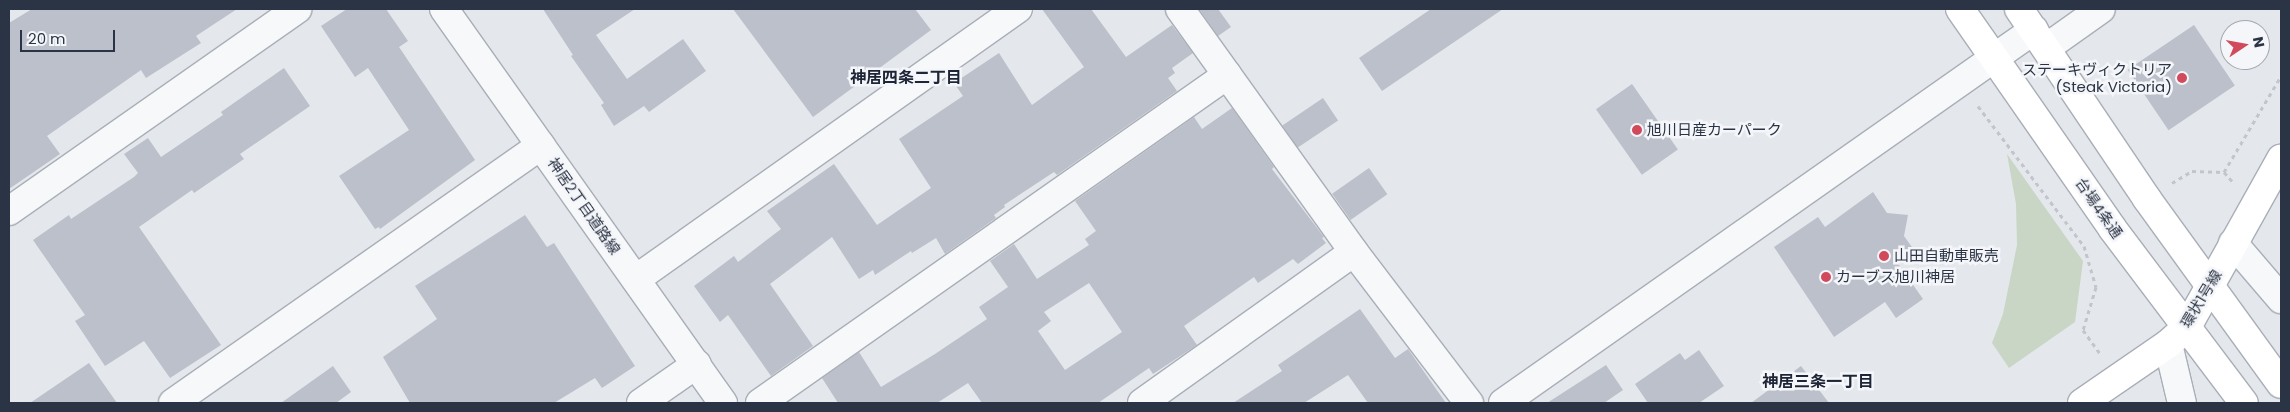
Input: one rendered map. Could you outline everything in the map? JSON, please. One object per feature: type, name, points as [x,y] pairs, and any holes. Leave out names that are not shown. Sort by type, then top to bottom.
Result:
[{"type":"main road","name":"台場4条通","points":[[1960,9],[2112,228],[2178,336],[2244,403]]},
{"type":"main road","points":[[2033,29],[2147,199],[2211,284],[2281,384]]},
{"type":"main road","name":"環状1号線","points":[[2082,403],[2178,336],[2211,284],[2281,159]]},
{"type":"street","points":[[9,211],[297,9]]},
{"type":"street","name":"神居2丁目道路線","points":[[444,9],[723,403]]},
{"type":"street","points":[[636,279],[1018,9]]},
{"type":"street","points":[[1180,9],[1354,252],[1469,403]]},
{"type":"street","points":[[1503,403],[2033,29],[2101,9]]},
{"type":"street","points":[[760,403],[1227,75]]},
{"type":"street","points":[[173,403],[541,145]]},
{"type":"street","points":[[2233,243],[2281,299]]},
{"type":"street","points":[[1142,403],[1354,252]]},
{"type":"street","points":[[2178,336],[2182,403]]},
{"type":"street","points":[[641,403],[697,364]]},
{"type":"path","points":[[2224,172],[2281,76]]},
{"type":"path","points":[[1960,82],[2084,246],[2096,287],[2083,330]]},
{"type":"green space","points":[[2007,154],[2083,261],[2075,322],[2009,368],[1992,343],[2003,314],[2017,245],[2016,204]]},
{"type":"building","points":[[32,9],[237,9],[196,36],[201,43],[146,78],[141,70],[47,136],[60,154],[9,189],[9,23]]},
{"type":"building","points":[[347,9],[386,9],[408,41],[399,47],[475,160],[380,229],[379,227],[375,229],[339,176],[409,130],[368,68],[355,77],[321,26]]},
{"type":"building","points":[[543,9],[635,9],[596,35],[627,79],[683,39],[706,71],[649,112],[644,106],[614,126],[601,105],[604,103],[571,56],[573,55]]},
{"type":"building","points":[[733,9],[915,9],[931,30],[813,117]]},
{"type":"building","points":[[1042,9],[1091,9],[1126,57],[1172,25],[1193,53],[1172,68],[1175,73],[1168,78],[1177,91],[1057,175],[1054,172],[1004,205],[1005,207],[994,215],[996,218],[945,254],[936,238],[912,253],[911,251],[875,275],[873,270],[859,279],[832,237],[770,284],[813,346],[771,376],[728,315],[720,322],[694,286],[734,256],[738,262],[781,229],[767,211],[834,164],[877,225],[931,188],[899,139],[963,96],[954,83],[999,53],[1032,105],[1084,67]]},
{"type":"building","points":[[1199,9],[1218,9],[1231,27],[1218,36]]},
{"type":"building","points":[[1431,9],[1503,9],[1382,91],[1359,58]]},
{"type":"building","name":"ステーキヴィクトリア (Steak Victoria)","points":[[2194,25],[2220,64],[2220,70],[2224,70],[2235,86],[2168,130],[2128,70]]},
{"type":"building","points":[[284,68],[310,106],[240,154],[244,159],[194,193],[192,190],[139,227],[221,345],[170,378],[144,341],[105,366],[75,321],[85,315],[33,240],[69,215],[71,219],[134,177],[138,173],[124,154],[148,138],[161,157],[223,115],[221,112]]},
{"type":"building","name":"旭川日産カーパーク","points":[[1632,84],[1678,150],[1642,175],[1596,109]]},
{"type":"building","points":[[1323,98],[1338,120],[1297,148],[1282,125]]},
{"type":"building","points":[[1232,108],[1274,167],[1272,169],[1324,237],[1322,238],[1326,243],[1298,264],[1293,259],[1258,283],[1254,277],[1184,326],[1197,345],[1153,374],[1149,368],[1098,403],[982,403],[968,383],[937,403],[838,403],[822,378],[859,352],[881,387],[935,354],[987,319],[979,307],[1008,287],[990,261],[1014,244],[1037,279],[1089,245],[1085,239],[1096,231],[1075,201],[1194,117],[1202,129]],"holes":[[[1089,283],[1122,332],[1065,370],[1038,331],[1051,321],[1044,312]]]},
{"type":"building","points":[[1369,168],[1387,194],[1350,220],[1332,194]]},
{"type":"building","points":[[1873,192],[1887,213],[1908,215],[1904,236],[1914,250],[1897,262],[1923,299],[1896,318],[1885,302],[1834,337],[1774,247],[1818,217],[1825,227]]},
{"type":"building","points":[[525,215],[547,247],[554,243],[635,366],[602,388],[595,378],[554,403],[410,403],[383,357],[437,319],[415,286]]},
{"type":"building","points":[[1360,309],[1395,358],[1408,349],[1446,403],[1368,403],[1348,375],[1304,403],[1233,403],[1282,371],[1278,365]]},
{"type":"building","points":[[1699,350],[1724,386],[1699,403],[1648,403],[1635,384],[1680,353],[1685,360]]},
{"type":"building","points":[[89,363],[117,403],[30,403]]},
{"type":"building","points":[[1606,365],[1623,390],[1604,403],[1547,403]]},
{"type":"building","points":[[333,366],[351,392],[336,403],[281,403]]},
{"type":"building","points":[[1801,366],[1829,403],[1751,403]]},
{"type":"place","name":"ステーキヴィクトリア (Steak Victoria)","points":[[2182,78]]},
{"type":"place","name":"旭川日産カーパーク","points":[[1637,130]]},
{"type":"place","name":"山田自動車販売","points":[[1884,256]]},
{"type":"place","name":"カーブス旭川神居","points":[[1826,277]]},
{"type":"district","name":"神居四条二丁目","points":[[906,78]]},
{"type":"district","name":"神居三条一丁目","points":[[1818,382]]}]
